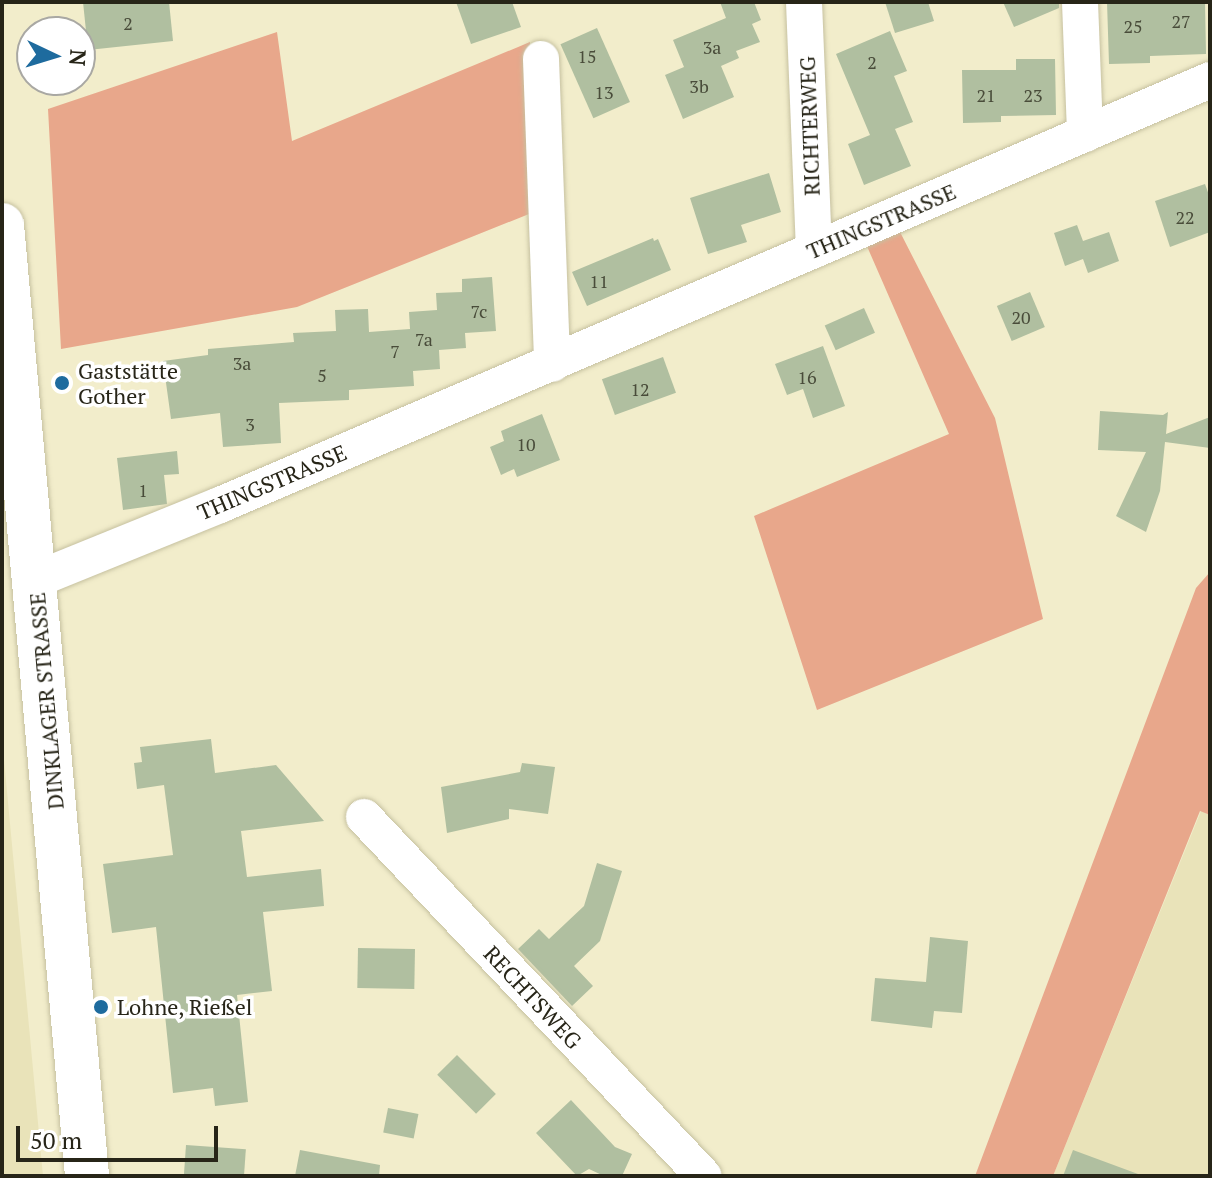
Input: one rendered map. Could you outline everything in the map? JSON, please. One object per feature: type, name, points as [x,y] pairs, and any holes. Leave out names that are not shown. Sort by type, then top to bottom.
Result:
[{"type":"main road","name":"DINKLAGER STRASSE","points":[[2,225],[12,429],[35,580],[87,1176]]},
{"type":"street","name":"RICHTERWEG","points":[[804,2],[814,250]]},
{"type":"street","points":[[1080,2],[1085,134]]},
{"type":"street","points":[[541,59],[552,364]]},
{"type":"street","name":"THINGSTRASSE","points":[[35,580],[552,364],[1210,80]]},
{"type":"street","name":"RECHTSWEG","points":[[364,817],[704,1176]]},
{"type":"shaded area","points":[[277,32],[292,141],[530,42],[529,214],[297,307],[61,349],[48,109],[87,96],[96,96],[96,93]]},
{"type":"shaded area","points":[[899,230],[995,418],[1043,619],[817,710],[754,516],[949,434],[866,244]]},
{"type":"shaded area","points":[[1210,572],[1210,815],[1200,811],[1053,1176],[975,1176],[1196,588]]},
{"type":"shaded area","points":[[2,738],[43,1176],[2,1176]]},
{"type":"shaded area","points":[[1201,811],[1210,815],[1210,1176],[1053,1176]]},
{"type":"building","points":[[83,2],[169,2],[173,41],[96,49],[96,16],[84,16]]},
{"type":"building","points":[[456,2],[512,2],[521,27],[471,44]]},
{"type":"building","points":[[720,2],[754,2],[761,20],[752,24],[760,42],[736,51],[739,58],[721,66],[734,97],[683,119],[665,75],[684,67],[673,40],[726,18]]},
{"type":"building","points":[[885,2],[928,2],[934,21],[895,33]]},
{"type":"building","points":[[1003,2],[1059,2],[1059,8],[1014,27]]},
{"type":"building","points":[[1107,2],[1205,2],[1206,54],[1150,56],[1150,63],[1109,64]]},
{"type":"building","points":[[597,28],[630,102],[593,118],[560,44]]},
{"type":"building","points":[[890,31],[907,71],[894,76],[913,122],[895,129],[911,166],[864,185],[848,144],[870,135],[836,54]]},
{"type":"building","points":[[1016,59],[1055,59],[1056,115],[1001,116],[1001,122],[963,123],[962,70],[1016,70]]},
{"type":"building","points":[[769,173],[781,212],[741,225],[747,242],[708,254],[690,198]]},
{"type":"building","points":[[1205,184],[1210,198],[1210,232],[1170,247],[1155,201]]},
{"type":"building","points":[[1077,225],[1083,241],[1109,232],[1119,261],[1088,273],[1083,259],[1065,266],[1054,233]]},
{"type":"building","points":[[653,238],[654,241],[658,239],[671,270],[587,306],[572,272]]},
{"type":"building","points":[[492,277],[496,331],[465,333],[466,348],[439,350],[440,369],[413,371],[414,386],[349,390],[349,400],[279,403],[281,443],[223,447],[220,413],[171,419],[163,361],[208,355],[208,349],[294,342],[293,333],[336,331],[335,310],[368,309],[369,332],[410,329],[409,312],[437,310],[436,293],[462,292],[462,279]]},
{"type":"building","points":[[1030,292],[1045,327],[1012,341],[997,306]]},
{"type":"building","points":[[864,308],[875,333],[836,350],[825,325]]},
{"type":"building","points":[[823,346],[845,406],[813,418],[803,389],[787,395],[775,364]]},
{"type":"building","points":[[663,357],[676,393],[615,415],[602,379]]},
{"type":"building","points":[[1100,411],[1163,415],[1168,412],[1166,434],[1210,417],[1210,448],[1165,442],[1160,491],[1146,532],[1116,516],[1146,452],[1098,450]]},
{"type":"building","points":[[542,414],[560,460],[517,477],[514,469],[501,475],[490,447],[504,441],[501,431]]},
{"type":"building","points":[[177,451],[179,474],[164,475],[167,504],[123,510],[117,458]]},
{"type":"building","points":[[211,739],[215,773],[276,765],[324,821],[241,831],[247,877],[321,869],[324,906],[263,912],[272,991],[237,995],[248,1102],[215,1106],[213,1088],[173,1093],[156,927],[112,933],[103,864],[173,855],[164,785],[137,789],[134,763],[142,762],[140,747]]},
{"type":"building","points":[[522,763],[555,767],[548,814],[509,809],[509,819],[447,833],[441,787],[520,772]]},
{"type":"building","points":[[597,863],[622,871],[600,941],[574,966],[593,986],[572,1006],[518,949],[539,929],[549,939],[584,906]]},
{"type":"building","points":[[930,937],[968,941],[962,1013],[934,1011],[932,1028],[871,1021],[875,978],[926,982]]},
{"type":"building","points":[[358,948],[415,949],[414,989],[357,988]]},
{"type":"building","points":[[457,1055],[496,1094],[476,1114],[437,1075]]},
{"type":"building","points":[[571,1100],[615,1147],[632,1154],[622,1176],[604,1176],[589,1169],[577,1176],[536,1133]]},
{"type":"building","points":[[388,1108],[418,1114],[414,1138],[383,1133]]},
{"type":"building","points":[[186,1145],[246,1149],[244,1176],[184,1175]]},
{"type":"building","points":[[300,1150],[380,1165],[379,1176],[295,1176]]},
{"type":"building","points":[[1073,1150],[1138,1174],[1063,1176]]},
{"type":"place","name":"Gaststätte Gother","points":[[62,383]]},
{"type":"place","name":"Lohne, Rießel","points":[[101,1007]]}]
